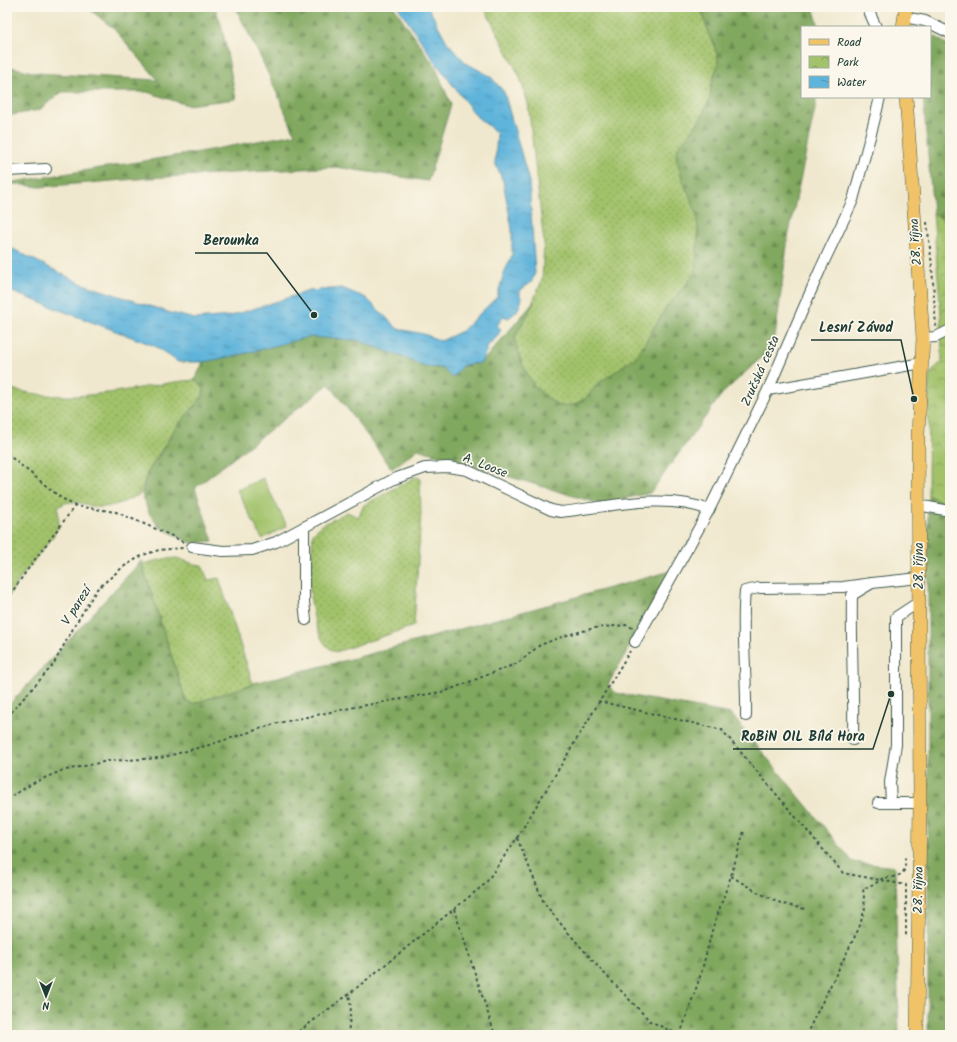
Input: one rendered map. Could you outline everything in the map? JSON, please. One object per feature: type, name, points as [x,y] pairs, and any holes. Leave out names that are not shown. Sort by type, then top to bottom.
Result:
[{"type":"main road","name":"28. října","points":[[906,98],[923,338],[918,434],[920,803],[917,1035]]},
{"type":"street","points":[[866,7],[876,26]]},
{"type":"street","points":[[904,17],[925,21],[950,32]]},
{"type":"street","name":"Zručská cesta","points":[[635,642],[709,510],[768,390],[820,270],[853,200],[880,98]]},
{"type":"street","points":[[7,171],[46,169]]},
{"type":"street","points":[[923,338],[936,337],[950,330]]},
{"type":"street","points":[[768,390],[922,363]]},
{"type":"street","name":"A. Loose","points":[[192,548],[223,551],[252,550],[276,542],[394,479],[425,468],[448,467],[467,470],[514,491],[551,510],[561,512],[644,502],[666,501],[701,507],[709,510]]},
{"type":"street","points":[[918,504],[950,510]]},
{"type":"street","points":[[304,527],[304,602],[306,620]]},
{"type":"street","points":[[746,716],[747,693],[743,612],[745,591],[759,588],[843,587],[872,582],[919,578]]},
{"type":"street","points":[[854,740],[854,690],[851,638],[852,595],[872,582]]},
{"type":"street","points":[[891,803],[890,782],[896,745],[896,617],[919,602]]},
{"type":"street","points":[[878,803],[920,803]]},
{"type":"path","points":[[7,454],[60,497],[75,506],[116,512],[170,535],[192,548]]},
{"type":"path","points":[[7,600],[25,572],[75,506]]},
{"type":"path","name":"V parezí","points":[[7,717],[53,665],[74,625],[97,589],[123,567],[143,555],[160,550],[192,548]]},
{"type":"path","points":[[7,799],[35,782],[61,771],[108,761],[160,758],[209,745],[278,723],[350,708],[446,691],[518,663],[540,645],[567,635],[594,628],[626,625],[642,630]]},
{"type":"path","points":[[294,1035],[349,994],[485,884],[517,838],[635,642]]},
{"type":"path","points":[[598,702],[722,730],[843,873],[906,885],[906,940]]},
{"type":"path","points":[[517,838],[544,903],[565,929],[601,970],[650,1020],[680,1035],[701,974],[713,927],[731,876],[744,832]]},
{"type":"path","points":[[806,1035],[859,928],[865,908],[863,888],[869,888],[884,878],[890,878],[902,874],[904,870],[905,857]]},
{"type":"path","points":[[731,876],[757,892],[776,901],[805,909]]},
{"type":"path","points":[[454,909],[495,1035]]},
{"type":"path","points":[[348,1035],[351,1007],[349,994]]},
{"type":"green space","points":[[87,7],[215,7],[222,27],[236,99],[187,105],[147,92],[62,92],[39,110],[7,116],[7,66],[37,73],[158,80],[115,30]]},
{"type":"green space","points":[[235,7],[394,7],[436,68],[451,105],[428,181],[336,167],[149,178],[39,187],[8,183],[199,152],[295,134],[261,58]]},
{"type":"green space","points":[[484,7],[701,7],[718,59],[718,65],[711,85],[710,98],[694,129],[685,187],[697,213],[698,235],[696,269],[692,277],[666,308],[637,356],[599,383],[585,399],[574,405],[559,406],[534,386],[522,364],[515,341],[516,334],[526,318],[542,280],[544,243],[528,103],[519,75]]},
{"type":"green space","points":[[701,7],[813,7],[819,26],[801,26],[801,98],[816,98],[816,104],[788,238],[774,346],[722,394],[650,493],[600,504],[418,449],[392,469],[329,384],[195,488],[213,541],[191,543],[159,527],[149,513],[142,494],[147,473],[176,427],[204,396],[204,388],[195,380],[203,362],[239,355],[308,337],[357,340],[425,367],[442,368],[481,363],[534,302],[516,334],[515,341],[522,364],[534,386],[559,406],[574,405],[585,399],[599,383],[637,356],[666,308],[692,277],[696,269],[698,235],[697,214],[682,178],[676,157],[678,147],[694,129],[710,98],[711,85],[718,65],[718,59],[714,43],[709,35]]},
{"type":"green space","points":[[935,36],[950,47],[950,224],[933,213],[923,98],[931,98],[931,39]]},
{"type":"green space","points":[[933,213],[950,224],[950,506],[928,495],[929,375],[942,361],[941,316]]},
{"type":"green space","points":[[195,380],[204,388],[202,397],[176,427],[147,473],[140,494],[131,499],[104,507],[74,502],[63,504],[58,508],[59,526],[52,538],[7,598],[7,388],[52,396],[76,396],[110,393]]},
{"type":"green space","points":[[415,477],[420,478],[421,513],[414,626],[336,652],[329,648],[319,634],[313,615],[310,568],[313,533],[322,525],[347,512],[358,517],[364,505]]},
{"type":"green space","points":[[263,478],[287,526],[262,539],[237,490]]},
{"type":"green space","points":[[928,495],[950,506],[950,1035],[928,1035]]},
{"type":"green space","points":[[177,558],[202,565],[208,580],[219,578],[253,684],[192,704],[186,701],[142,564],[164,559]]},
{"type":"green space","points":[[142,560],[186,701],[192,704],[253,683],[355,658],[671,571],[608,685],[616,693],[731,714],[853,862],[895,867],[899,1035],[7,1035],[7,707]]},
{"type":"water","points":[[398,7],[428,7],[447,42],[466,63],[490,76],[504,92],[529,181],[535,273],[531,283],[520,290],[520,296],[522,299],[517,310],[508,318],[503,316],[497,326],[501,329],[497,337],[489,344],[481,363],[463,365],[452,378],[442,368],[425,367],[357,340],[308,337],[239,355],[203,362],[178,362],[155,346],[7,290],[7,246],[80,283],[171,313],[195,319],[231,316],[309,291],[342,288],[366,298],[398,329],[424,334],[441,341],[462,331],[497,297],[504,273],[512,256],[512,229],[503,181],[495,163],[497,133],[477,117],[436,63]]},
{"type":"place","name":"Berounka","points":[[314,315]]},
{"type":"place","name":"Lesní Závod","points":[[914,399]]},
{"type":"place","name":"RoBiN OIL Bílá Hora","points":[[891,694]]}]
